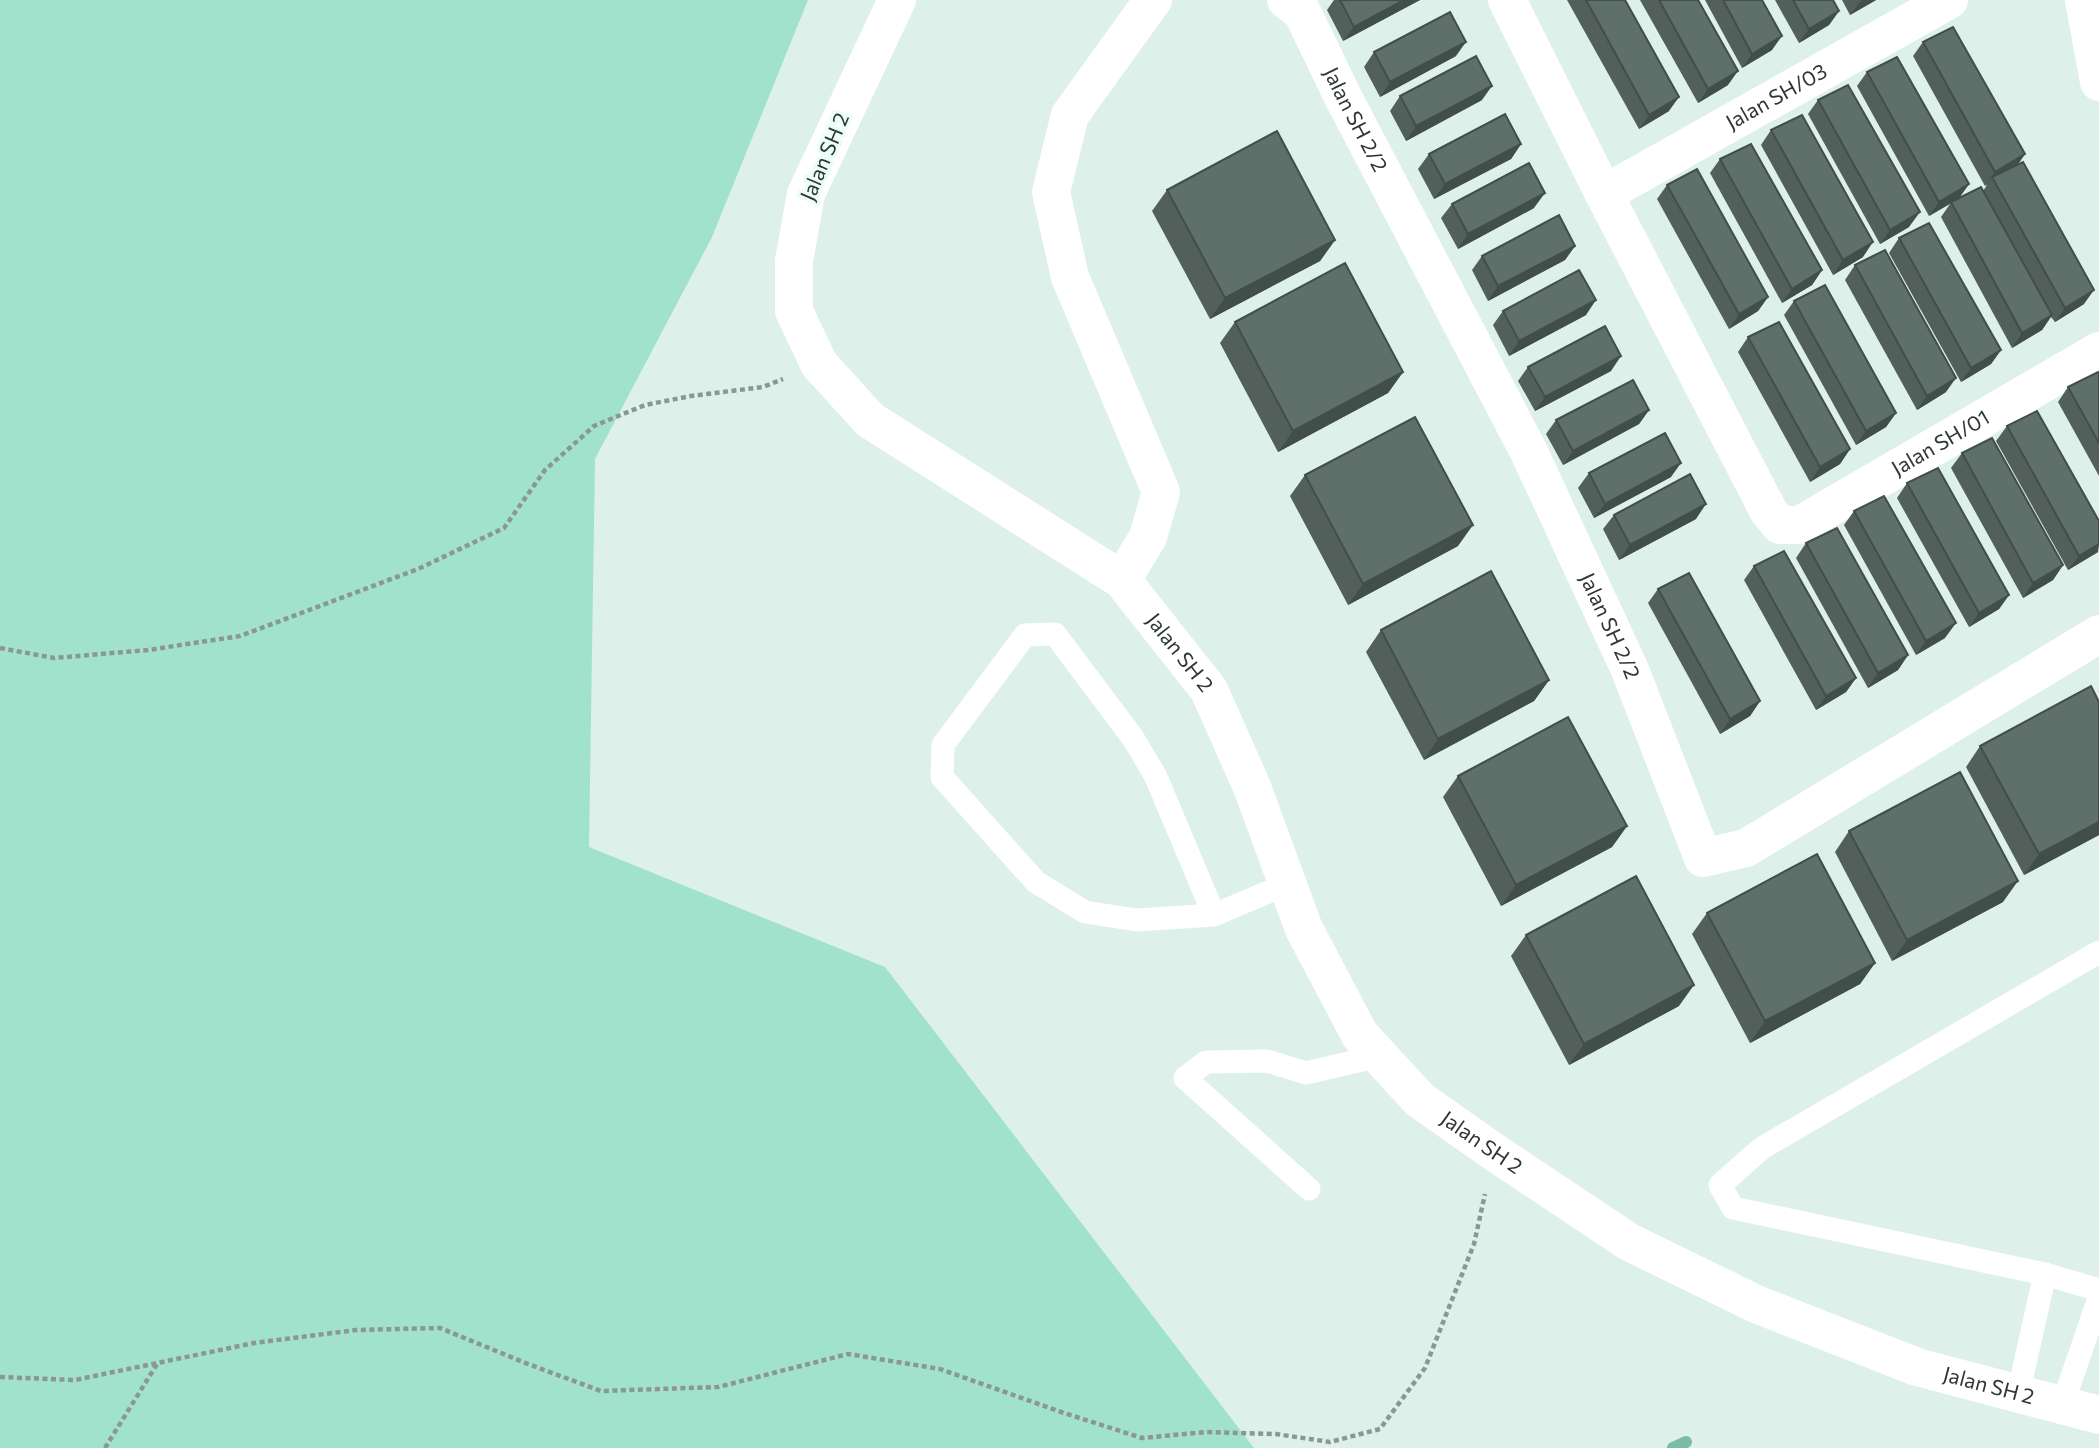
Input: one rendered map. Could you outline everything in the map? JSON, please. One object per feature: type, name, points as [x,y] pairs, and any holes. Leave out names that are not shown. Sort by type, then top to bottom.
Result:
[{"type":"street","name":"Jalan SH 2","points":[[897,0],[806,194],[794,261],[794,311],[819,364],[870,421],[1122,580],[1209,690],[1252,787],[1304,929],[1360,1035],[1420,1100],[1629,1242],[1756,1304],[1917,1367],[2099,1415]]},
{"type":"street","points":[[1122,580],[1148,537],[1161,492],[1070,276],[1051,192],[1070,115],[1153,0]]},
{"type":"street","name":"Jalan SH 2/2","points":[[1286,0],[1302,12],[1343,97],[1529,452],[1630,670],[1703,858],[1746,848],[2099,634]]},
{"type":"street","points":[[1507,0],[1604,194]]},
{"type":"street","name":"Jalan SH/03","points":[[1604,194],[1949,0]]},
{"type":"street","points":[[2084,0],[2099,82]]},
{"type":"street","name":"Jalan SH/01","points":[[1604,194],[1769,512],[1780,525],[1800,525],[2099,351]]},
{"type":"lane","points":[[1214,915],[1156,777],[1133,738],[1055,634],[1025,635],[943,745],[942,777],[1036,882],[1085,912],[1137,920],[1214,915],[1287,884]]},
{"type":"lane","points":[[2099,952],[1762,1148],[1720,1185],[1733,1208],[2045,1274],[2099,1290]]},
{"type":"lane","points":[[1309,1189],[1185,1078],[1206,1062],[1267,1061],[1306,1073],[1379,1056]]},
{"type":"lane","points":[[2018,1394],[2045,1274]]},
{"type":"lane","points":[[2062,1406],[2099,1298]]},
{"type":"path","points":[[0,648],[54,658],[148,650],[240,636],[418,569],[504,528],[544,470],[594,426],[645,405],[762,387],[819,364]]},
{"type":"path","points":[[0,1377],[75,1380],[254,1343],[356,1331],[440,1328],[601,1391],[718,1387],[848,1354],[940,1369],[1142,1438],[1206,1432],[1276,1434],[1330,1441],[1380,1429],[1424,1368],[1474,1244],[1494,1152]]},
{"type":"path","points":[[105,1448],[158,1363]]},
{"type":"green space","points":[[0,0],[808,0],[712,237],[595,459],[589,847],[885,967],[1254,1448],[0,1448]]},
{"type":"building","points":[[1340,0],[1404,0],[1354,27]]},
{"type":"building","points":[[1586,0],[1625,0],[1679,97],[1649,115]]},
{"type":"building","points":[[1659,0],[1698,0],[1738,71],[1708,89]]},
{"type":"building","points":[[1723,0],[1762,0],[1782,36],[1752,54]]},
{"type":"building","points":[[1793,0],[1833,0],[1839,11],[1809,29]]},
{"type":"building","points":[[1450,12],[1466,42],[1390,82],[1374,52]]},
{"type":"building","points":[[1953,27],[2025,154],[1995,172],[1923,42]]},
{"type":"building","points":[[1476,56],[1492,86],[1416,126],[1400,96]]},
{"type":"building","points":[[1897,57],[1969,184],[1939,202],[1867,72]]},
{"type":"building","points":[[1848,85],[1920,212],[1890,230],[1818,100]]},
{"type":"building","points":[[1505,114],[1521,144],[1445,184],[1429,154]]},
{"type":"building","points":[[1802,115],[1873,242],[1843,260],[1771,130]]},
{"type":"building","points":[[1277,131],[1335,240],[1225,298],[1167,190]]},
{"type":"building","points":[[1751,144],[1822,270],[1792,289],[1720,159]]},
{"type":"building","points":[[2023,162],[2094,290],[2065,308],[1992,177]]},
{"type":"building","points":[[1529,163],[1545,193],[1468,234],[1452,204]]},
{"type":"building","points":[[1697,169],[1768,297],[1739,314],[1667,185]]},
{"type":"building","points":[[1981,187],[2052,315],[2022,333],[1951,202]]},
{"type":"building","points":[[1559,215],[1575,246],[1498,286],[1482,256]]},
{"type":"building","points":[[1929,223],[2001,350],[1971,368],[1899,238]]},
{"type":"building","points":[[1885,250],[1956,378],[1927,396],[1855,265]]},
{"type":"building","points":[[1345,263],[1403,372],[1293,431],[1235,322]]},
{"type":"building","points":[[1579,270],[1596,300],[1519,341],[1503,311]]},
{"type":"building","points":[[1825,285],[1896,413],[1866,431],[1794,301]]},
{"type":"building","points":[[1779,322],[1850,449],[1820,467],[1748,337]]},
{"type":"building","points":[[1605,326],[1621,356],[1545,397],[1528,367]]},
{"type":"building","points":[[2098,372],[2099,374],[2099,443],[2068,387]]},
{"type":"building","points":[[1633,380],[1649,410],[1573,451],[1556,420]]},
{"type":"building","points":[[2037,411],[2099,521],[2099,544],[2079,556],[2007,426]]},
{"type":"building","points":[[1415,417],[1473,525],[1363,584],[1305,475]]},
{"type":"building","points":[[1665,433],[1681,463],[1605,504],[1589,473]]},
{"type":"building","points":[[1992,438],[2063,565],[2033,583],[1962,453]]},
{"type":"building","points":[[1938,468],[2009,595],[1979,613],[1907,483]]},
{"type":"building","points":[[1690,474],[1706,504],[1630,545],[1614,515]]},
{"type":"building","points":[[1884,496],[1956,623],[1926,641],[1854,511]]},
{"type":"building","points":[[1837,528],[1908,655],[1878,673],[1806,543]]},
{"type":"building","points":[[1784,551],[1856,678],[1826,696],[1754,566]]},
{"type":"building","points":[[1491,571],[1549,680],[1438,739],[1381,630]]},
{"type":"building","points":[[1689,573],[1760,701],[1730,719],[1658,589]]},
{"type":"building","points":[[2091,686],[2099,702],[2099,822],[2039,854],[1980,746]]},
{"type":"building","points":[[1568,717],[1627,826],[1516,885],[1458,776]]},
{"type":"building","points":[[1960,772],[2018,881],[1907,940],[1849,831]]},
{"type":"building","points":[[1817,854],[1875,963],[1765,1021],[1707,913]]},
{"type":"building","points":[[1636,876],[1694,985],[1584,1044],[1526,935]]},
{"type":"waterway","points":[[1673,1448],[1686,1442]]}]
